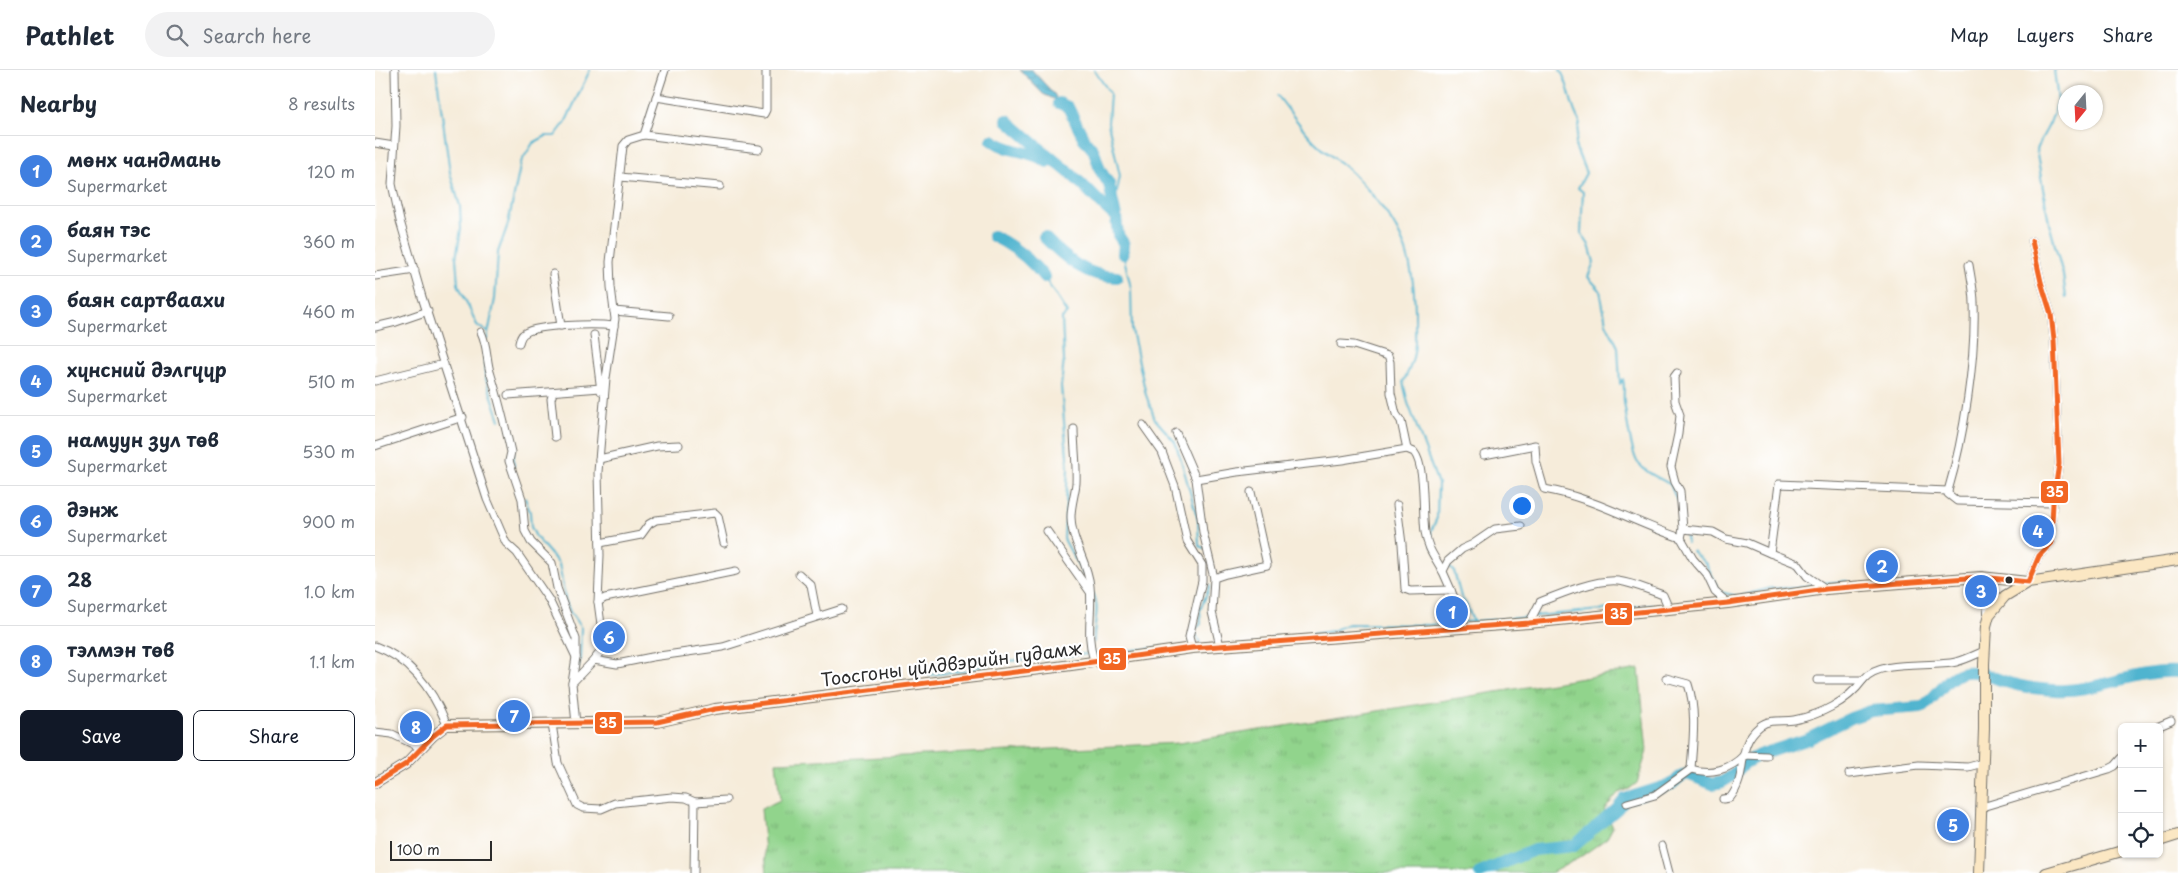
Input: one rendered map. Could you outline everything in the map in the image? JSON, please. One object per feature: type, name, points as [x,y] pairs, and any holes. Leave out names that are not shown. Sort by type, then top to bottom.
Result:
[{"type":"main road","points":[[1979,873],[1984,664],[1989,616],[2005,596],[2028,582],[2178,560]]},
{"type":"main road","name":"Тоосгоны үйлдвэрийн гудамж","points":[[447,725],[657,722],[715,709],[1192,648],[1529,623],[1728,603],[1826,589],[1983,577],[2028,582]]},
{"type":"main road","points":[[2163,840],[2178,835]]},
{"type":"main road","points":[[2046,873],[2118,852]]},
{"type":"street","points":[[395,70],[396,126],[392,184],[400,221],[415,270],[444,364],[463,417],[487,499],[507,543],[517,553],[549,600],[576,657]]},
{"type":"street","points":[[644,135],[665,70]]},
{"type":"street","points":[[656,98],[764,114],[766,110],[766,70]]},
{"type":"street","points":[[572,683],[603,647],[597,602],[600,584],[599,459],[606,378],[614,326],[610,262],[624,142],[644,135],[759,149]]},
{"type":"street","points":[[375,143],[394,146]]},
{"type":"street","points":[[620,177],[720,186]]},
{"type":"street","points":[[2028,582],[2039,556],[2051,543],[2053,503],[2059,464],[2054,340],[2051,314],[2041,282],[2032,241]]},
{"type":"street","points":[[1969,265],[1974,303],[1971,362],[1957,456],[1948,494],[1957,500],[2053,503]]},
{"type":"street","points":[[375,276],[415,270]]},
{"type":"street","points":[[553,274],[561,326]]},
{"type":"street","points":[[375,327],[428,311]]},
{"type":"street","points":[[614,311],[669,316]]},
{"type":"street","points":[[519,343],[522,335],[530,330],[561,326],[614,326]]},
{"type":"street","points":[[481,332],[486,342],[490,374],[496,388],[511,452],[509,461],[522,499],[525,531],[531,542],[551,563],[557,588],[576,639],[576,657],[572,683],[576,724]]},
{"type":"street","points":[[594,335],[597,372],[604,414]]},
{"type":"street","points":[[1341,344],[1354,345],[1388,356],[1390,362],[1391,393],[1396,414],[1401,421],[1407,449]]},
{"type":"street","points":[[375,381],[444,364]]},
{"type":"street","points":[[1677,373],[1674,376],[1675,401],[1680,415],[1679,434],[1671,467],[1675,482],[1681,491],[1683,529],[1681,538],[1693,559],[1707,575],[1715,592],[1728,603]]},
{"type":"street","points":[[508,395],[601,388]]},
{"type":"street","points":[[553,393],[551,398],[555,437]]},
{"type":"street","points":[[375,446],[463,417]]},
{"type":"street","points":[[1143,425],[1162,452],[1175,486],[1187,541],[1202,565],[1202,581],[1189,637],[1192,648]]},
{"type":"street","points":[[1074,429],[1076,481],[1071,517],[1075,538],[1087,564],[1091,592],[1091,613],[1088,630],[1089,648],[1094,661]]},
{"type":"street","points":[[1177,433],[1196,479],[1203,532],[1214,578],[1212,612],[1220,646]]},
{"type":"street","points":[[599,459],[657,446],[679,445]]},
{"type":"street","points":[[1484,455],[1535,445],[1536,461],[1544,489],[1557,491],[1593,503],[1656,530],[1681,538]]},
{"type":"street","points":[[1196,479],[1237,472],[1342,460],[1407,449],[1414,452],[1417,456],[1425,530],[1430,553],[1443,571],[1463,628]]},
{"type":"street","points":[[1770,553],[1779,484],[1948,491]]},
{"type":"street","points":[[1214,578],[1267,566],[1251,492]]},
{"type":"street","points":[[1397,505],[1401,524],[1405,589],[1410,592],[1451,590]]},
{"type":"street","points":[[600,544],[641,535],[649,524],[657,520],[715,513],[719,516],[724,543]]},
{"type":"street","points":[[1443,571],[1448,561],[1462,549],[1495,529],[1521,526]]},
{"type":"street","points":[[1683,529],[1713,532],[1725,539],[1747,543],[1798,564],[1807,576],[1826,589]]},
{"type":"street","points":[[1047,531],[1091,592]]},
{"type":"street","points":[[597,602],[605,598],[736,571]]},
{"type":"street","points":[[799,574],[811,585],[817,616]]},
{"type":"street","points":[[1983,577],[1989,616]]},
{"type":"street","points":[[1529,623],[1540,602],[1569,590],[1616,581],[1629,583],[1663,595],[1669,609]]},
{"type":"street","points":[[593,660],[617,664],[652,656],[723,647],[817,616],[842,610]]},
{"type":"street","points":[[375,646],[396,655],[423,682],[440,708],[447,725],[406,764],[375,783]]},
{"type":"street","points":[[1723,799],[1730,798],[1737,789],[1742,771],[1744,747],[1751,735],[1763,724],[1777,720],[1794,720],[1834,706],[1850,694],[1867,675],[1881,670],[1955,662],[1985,651]]},
{"type":"street","points":[[1666,678],[1689,684],[1692,696],[1694,726],[1691,769]]},
{"type":"street","points":[[1817,680],[1863,680]]},
{"type":"street","points":[[2163,724],[2171,721]]},
{"type":"street","points":[[552,724],[558,762],[577,805],[583,808],[601,810],[615,803],[672,797],[686,798],[695,802],[726,800]]},
{"type":"street","points":[[375,732],[392,734],[421,748]]},
{"type":"street","points":[[1691,769],[1705,773],[1713,772],[1744,758],[1767,756]]},
{"type":"street","points":[[1849,774],[1919,765],[1968,768],[1983,763]]},
{"type":"street","points":[[1982,807],[2109,769],[2118,763]]},
{"type":"street","points":[[1627,803],[1655,795],[1691,769]]},
{"type":"street","points":[[694,873],[695,802]]},
{"type":"street","points":[[1663,846],[1669,873]]},
{"type":"green space","points":[[1639,669],[1647,751],[1637,783],[1629,789],[1618,793],[1604,810],[1613,827],[1607,838],[1579,858],[1551,873],[767,873],[761,809],[780,800],[776,762],[1179,743]]},
{"type":"water","points":[[1020,70],[1032,70],[1055,95],[1056,100],[1043,94]]},
{"type":"waterway","points":[[436,70],[450,173],[460,206],[461,229],[456,258],[458,284],[477,325],[488,333]]},
{"type":"waterway","points":[[487,339],[495,299],[498,252],[508,224],[521,162],[533,143],[546,136],[555,136],[565,123],[590,70]]},
{"type":"waterway","points":[[1094,70],[1110,93],[1108,123],[1120,176],[1114,207]]},
{"type":"waterway","points":[[1560,70],[1564,76],[1576,116],[1580,122],[1575,146],[1586,173],[1578,188],[1583,192],[1581,233],[1589,245],[1594,262],[1588,277],[1600,290],[1606,323],[1618,347],[1620,384],[1623,379],[1624,402],[1633,451],[1641,467],[1670,484],[1677,501]]},
{"type":"waterway","points":[[2054,70],[2058,101],[2050,123],[2036,149],[2049,223],[2063,275],[2066,297]]},
{"type":"waterway","points":[[1277,95],[1315,142],[1351,172],[1371,193],[1393,223],[1407,254],[1414,290],[1415,340],[1411,364],[1403,382],[1408,403],[1438,484],[1437,518],[1431,531],[1432,547]]},
{"type":"waterway","points":[[1059,103],[1068,107],[1084,139],[1094,151],[1100,170],[1109,184],[1116,217]]},
{"type":"waterway","points":[[1007,120],[1072,175],[1116,217],[1118,235],[1124,244],[1123,254]]},
{"type":"waterway","points":[[992,140],[1007,148],[1034,155],[1047,162]]},
{"type":"waterway","points":[[993,236],[1021,253],[1044,277]]},
{"type":"waterway","points":[[1044,237],[1068,259],[1086,270],[1095,274],[1117,277]]},
{"type":"waterway","points":[[1123,254],[1131,288],[1132,330],[1146,395],[1155,419],[1175,442],[1198,520],[1199,546],[1204,548]]},
{"type":"waterway","points":[[1044,277],[1067,313],[1062,318],[1064,360],[1061,386],[1068,468],[1064,539],[1086,580]]},
{"type":"waterway","points":[[484,353],[485,376],[500,420]]},
{"type":"waterway","points":[[508,430],[513,435],[514,466]]},
{"type":"waterway","points":[[525,498],[530,512],[531,527],[536,537],[559,564],[565,599],[570,612],[581,628],[580,660],[577,673]]},
{"type":"waterway","points":[[1685,532],[1687,543]]},
{"type":"waterway","points":[[1692,551],[1706,564],[1720,592],[1737,596]]},
{"type":"waterway","points":[[1449,566],[1454,571],[1461,597],[1473,621]]},
{"type":"waterway","points":[[1822,583],[1847,581]]},
{"type":"waterway","points":[[1736,597],[1771,588],[1796,588],[1815,584]]},
{"type":"waterway","points":[[1200,643],[1194,630],[1201,624],[1200,610],[1210,586]]},
{"type":"waterway","points":[[1093,593],[1097,610],[1094,642]]},
{"type":"waterway","points":[[1535,616],[1655,605]]},
{"type":"waterway","points":[[1463,622],[1531,617]]},
{"type":"waterway","points":[[1312,634],[1332,631],[1348,624],[1429,625],[1458,622]]},
{"type":"waterway","points":[[1272,637],[1283,636]]},
{"type":"waterway","points":[[928,675],[965,671],[1008,661],[1166,647]]},
{"type":"waterway","points":[[1480,873],[1534,850],[1574,846],[1617,809],[1625,799],[1672,784],[1687,774],[1712,784],[1722,782],[1732,776],[1745,763],[1759,755],[1808,739],[1851,718],[1871,711],[1921,707],[1949,680],[1961,673],[1981,673],[2028,687],[2070,690],[2147,674],[2178,672]]},
{"type":"transit line","name":"35","points":[[375,783],[406,764],[433,736],[447,725],[657,722],[715,709],[1057,667],[1192,648],[1529,623],[1728,603],[1826,589],[1913,582],[1981,577],[2028,582],[2039,556],[2051,543],[2053,503],[2059,464],[2054,340],[2051,314],[2041,282],[2032,241]]},
{"type":"place","name":"хүнсний дэлгүүр","points":[[2038,531]]},
{"type":"place","name":"баян тэс","points":[[1882,566]]},
{"type":"place","name":"баян сартваахи","points":[[1981,591]]},
{"type":"place","name":"мөнх чандмань","points":[[1452,612]]},
{"type":"place","name":"дэнж","points":[[609,637]]},
{"type":"place","name":"28","points":[[514,716]]},
{"type":"place","name":"тэлмэн төв","points":[[416,727]]},
{"type":"place","name":"намуун зул төв","points":[[1953,825]]}]
